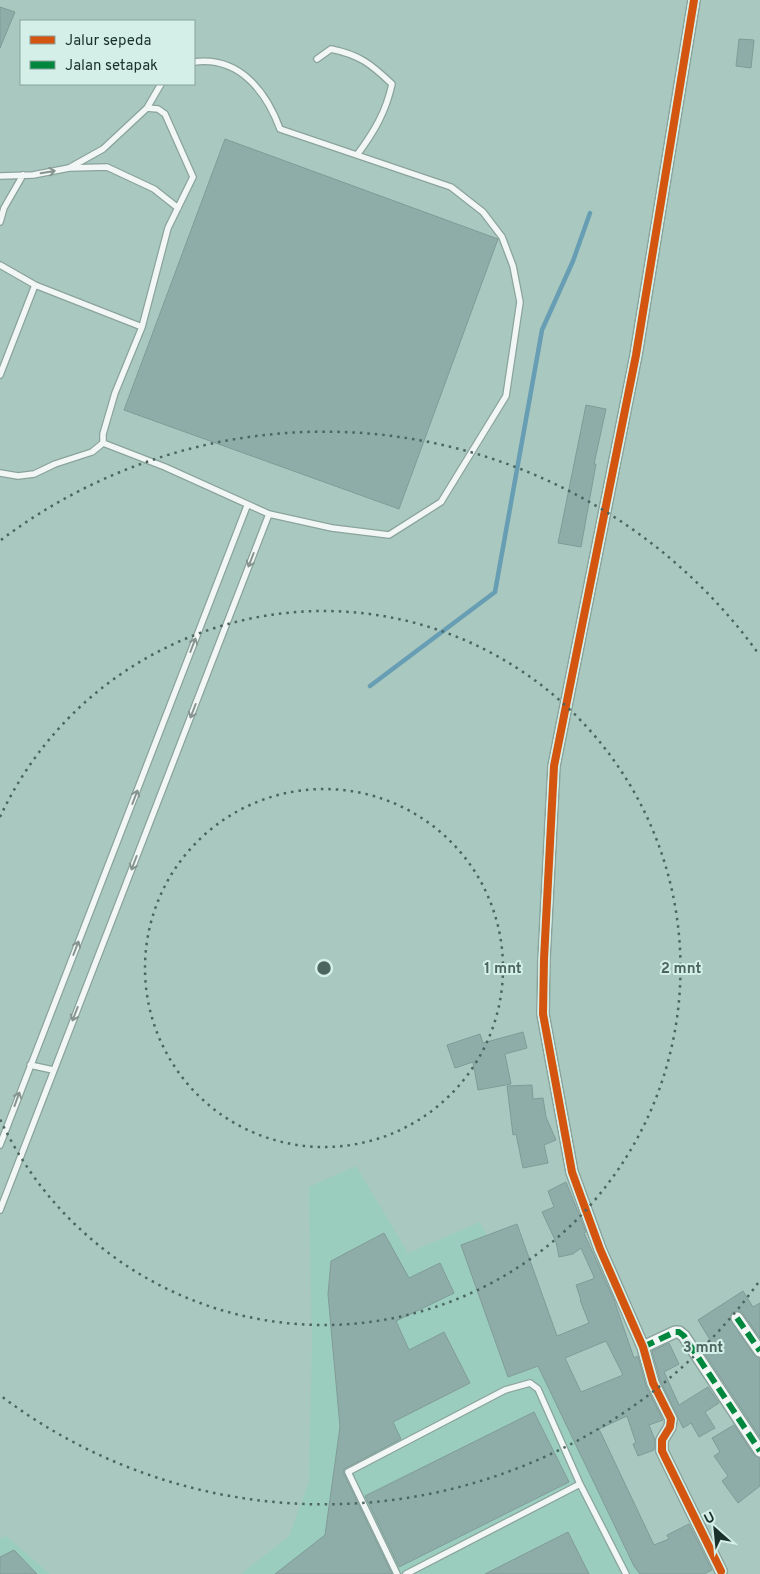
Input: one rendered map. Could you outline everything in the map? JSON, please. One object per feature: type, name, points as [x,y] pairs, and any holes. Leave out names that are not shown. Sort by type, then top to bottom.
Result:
[{"type":"street","points":[[694,0],[636,355],[554,766],[543,1014],[572,1172],[600,1249],[643,1346],[653,1383],[671,1419],[670,1427],[662,1440],[662,1451],[721,1571]]},
{"type":"street","points":[[737,1318],[760,1351]]},
{"type":"street","points":[[643,1346],[675,1332],[679,1332],[684,1336],[760,1451]]},
{"type":"lane","points":[[317,59],[331,49],[354,54],[370,63],[392,84],[388,102],[376,131],[357,155]]},
{"type":"lane","points":[[103,443],[165,467],[247,506],[269,514],[332,528],[389,534],[441,502],[506,396],[520,302],[513,266],[502,238],[483,212],[451,187],[280,129],[267,99],[245,76],[229,64],[206,60],[195,62]]},
{"type":"lane","points":[[69,168],[103,149],[147,108],[160,85]]},
{"type":"lane","points":[[103,443],[103,434],[115,393],[142,327],[168,228],[193,177],[165,114],[158,109],[147,108]]},
{"type":"lane","points":[[0,176],[23,175],[69,168],[107,167],[154,189],[178,208]]},
{"type":"lane","points":[[0,222],[4,208],[23,175]]},
{"type":"lane","points":[[0,265],[35,285],[142,327]]},
{"type":"lane","points":[[0,375],[35,285]]},
{"type":"lane","points":[[0,473],[18,476],[34,474],[55,464],[92,452],[103,443]]},
{"type":"lane","points":[[0,1145],[247,506]]},
{"type":"lane","points":[[0,1210],[269,514]]},
{"type":"lane","points":[[30,1065],[53,1070]]},
{"type":"lane","points":[[397,1574],[348,1472],[506,1390],[530,1383],[538,1389],[580,1484],[626,1574]]},
{"type":"lane","points":[[406,1574],[580,1484]]},
{"type":"shaded area","points":[[356,1166],[408,1253],[480,1222],[662,1574],[241,1574],[289,1536],[309,1482],[312,1343],[309,1187]]},
{"type":"shaded area","points":[[6,1536],[50,1574],[0,1574],[0,1539]]},
{"type":"building","points":[[0,7],[15,12],[0,48]]},
{"type":"building","points":[[739,39],[754,40],[751,68],[736,66]]},
{"type":"building","points":[[225,139],[498,239],[399,509],[124,410]]},
{"type":"building","points":[[586,405],[606,409],[594,464],[596,464],[581,547],[558,543]]},
{"type":"building","points":[[523,1032],[527,1048],[505,1054],[511,1084],[478,1090],[473,1062],[455,1068],[447,1045],[480,1034],[483,1043]]},
{"type":"building","points":[[532,1085],[533,1099],[543,1098],[546,1117],[556,1140],[544,1145],[548,1163],[523,1168],[516,1134],[513,1135],[507,1086]]},
{"type":"building","points":[[566,1182],[586,1232],[584,1233],[614,1300],[634,1358],[638,1356],[646,1386],[663,1420],[649,1425],[655,1440],[654,1450],[638,1456],[633,1444],[636,1443],[627,1416],[599,1429],[654,1545],[669,1539],[667,1535],[689,1524],[712,1570],[704,1574],[640,1574],[634,1566],[538,1366],[508,1377],[461,1245],[517,1224],[557,1336],[589,1323],[576,1285],[594,1277],[581,1248],[573,1254],[559,1257],[556,1242],[542,1212],[554,1207],[548,1191]],"holes":[[[606,1341],[623,1375],[581,1392],[565,1358]]]},
{"type":"building","points":[[384,1233],[409,1278],[440,1263],[454,1293],[396,1321],[409,1350],[444,1332],[470,1383],[393,1422],[401,1439],[344,1469],[344,1474],[392,1574],[275,1574],[325,1535],[340,1427],[328,1294],[331,1261]]},
{"type":"building","points":[[743,1291],[753,1307],[760,1303],[760,1338],[741,1311],[732,1312],[730,1319],[754,1355],[760,1358],[760,1437],[705,1354],[715,1348],[698,1320]]},
{"type":"building","points":[[669,1343],[679,1364],[664,1372],[679,1405],[708,1387],[719,1403],[705,1412],[715,1428],[699,1437],[691,1423],[683,1428],[660,1380],[652,1351]]},
{"type":"building","points":[[534,1412],[569,1482],[399,1567],[365,1496]]},
{"type":"building","points":[[734,1425],[754,1455],[760,1458],[760,1486],[738,1503],[722,1481],[728,1476],[714,1456],[720,1452],[712,1438]]},
{"type":"building","points":[[568,1532],[589,1574],[485,1574]]},
{"type":"building","points":[[14,1550],[37,1574],[0,1574],[0,1557]]},
{"type":"waterway","points":[[370,686],[495,592],[542,330],[573,261],[590,213]]},
{"type":"marked path","points":[[737,1318],[760,1351]]},
{"type":"marked path","points":[[643,1347],[675,1332],[679,1332],[684,1336],[760,1451]]},
{"type":"cycle path","points":[[694,0],[636,355],[554,766],[543,1014],[572,1172],[600,1249],[643,1347],[653,1383],[671,1419],[670,1427],[662,1440],[662,1451],[721,1571]]}]
